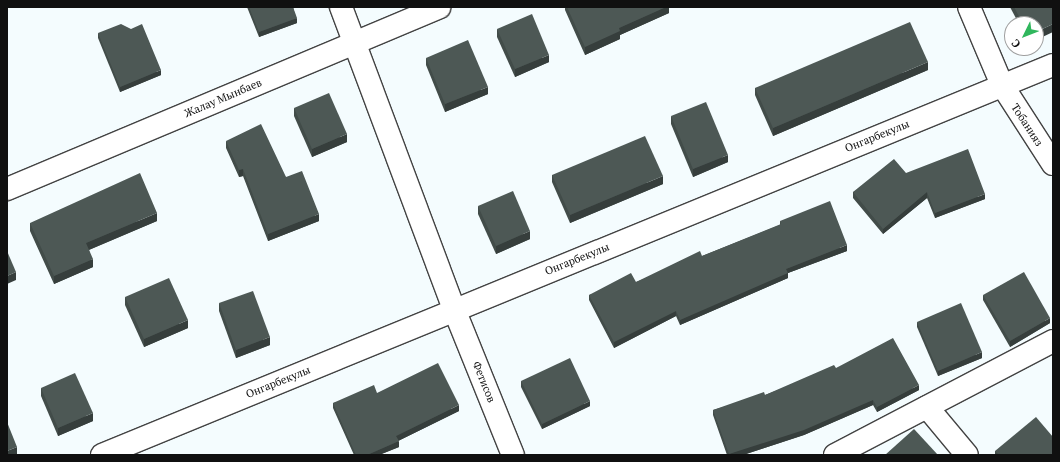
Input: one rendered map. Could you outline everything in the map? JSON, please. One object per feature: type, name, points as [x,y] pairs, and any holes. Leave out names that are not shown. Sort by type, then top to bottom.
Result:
[{"type":"street","name":"Фетисов","points":[[341,7],[356,43],[454,309],[513,455]]},
{"type":"street","name":"Жалау Мынбаев","points":[[7,189],[439,7]]},
{"type":"street","name":"Тобанияз","points":[[969,7],[1002,85],[1053,164]]},
{"type":"street","name":"Онгарбекулы","points":[[102,455],[454,309],[1053,65]]},
{"type":"street","points":[[835,455],[1053,341]]},
{"type":"street","points":[[927,407],[967,455]]},
{"type":"building","points":[[249,7],[293,7],[297,18],[259,32]]},
{"type":"building","points":[[567,7],[666,7],[619,28],[620,31],[585,47]]},
{"type":"building","points":[[1014,7],[1053,7],[1053,24],[1044,28],[1044,16],[1019,16]]},
{"type":"building","points":[[532,14],[549,55],[515,69],[497,29]]},
{"type":"building","points":[[910,22],[928,62],[773,128],[755,88]]},
{"type":"building","points":[[121,24],[131,29],[142,24],[161,70],[120,87],[98,33]]},
{"type":"building","points":[[468,40],[488,87],[445,104],[426,58]]},
{"type":"building","points":[[329,93],[347,134],[312,149],[294,108]]},
{"type":"building","points":[[706,102],[728,155],[693,169],[671,116]]},
{"type":"building","points":[[261,124],[286,177],[302,171],[319,214],[268,234],[243,169],[239,170],[226,141]]},
{"type":"building","points":[[645,136],[663,176],[570,215],[552,175]]},
{"type":"building","points":[[968,149],[985,194],[935,213],[927,192],[883,229],[853,192],[894,159],[906,173]]},
{"type":"building","points":[[140,173],[157,213],[86,243],[93,259],[54,276],[30,223]]},
{"type":"building","points":[[513,191],[530,231],[496,246],[478,206]]},
{"type":"building","points":[[830,201],[847,245],[786,269],[788,273],[680,320],[676,311],[614,342],[589,295],[631,273],[636,282],[700,251],[702,256],[781,224],[780,221]]},
{"type":"building","points":[[7,251],[16,272],[7,276]]},
{"type":"building","points":[[1024,272],[1050,318],[1010,341],[983,295]]},
{"type":"building","points":[[169,278],[188,320],[144,339],[125,297]]},
{"type":"building","points":[[253,291],[270,337],[236,350],[219,303]]},
{"type":"building","points":[[961,303],[982,352],[938,371],[917,322]]},
{"type":"building","points":[[893,338],[919,385],[877,407],[873,400],[804,430],[729,454],[713,410],[764,392],[765,395],[834,365],[836,368]]},
{"type":"building","points":[[570,358],[590,401],[542,424],[521,381]]},
{"type":"building","points":[[438,363],[459,405],[396,436],[399,441],[367,455],[356,455],[333,403],[374,385],[377,393]]},
{"type":"building","points":[[75,373],[93,413],[58,428],[41,388]]},
{"type":"building","points":[[1036,417],[1053,437],[1053,455],[999,455],[995,451]]},
{"type":"building","points":[[7,422],[17,447],[7,451]]},
{"type":"building","points":[[914,429],[938,455],[885,455]]}]
